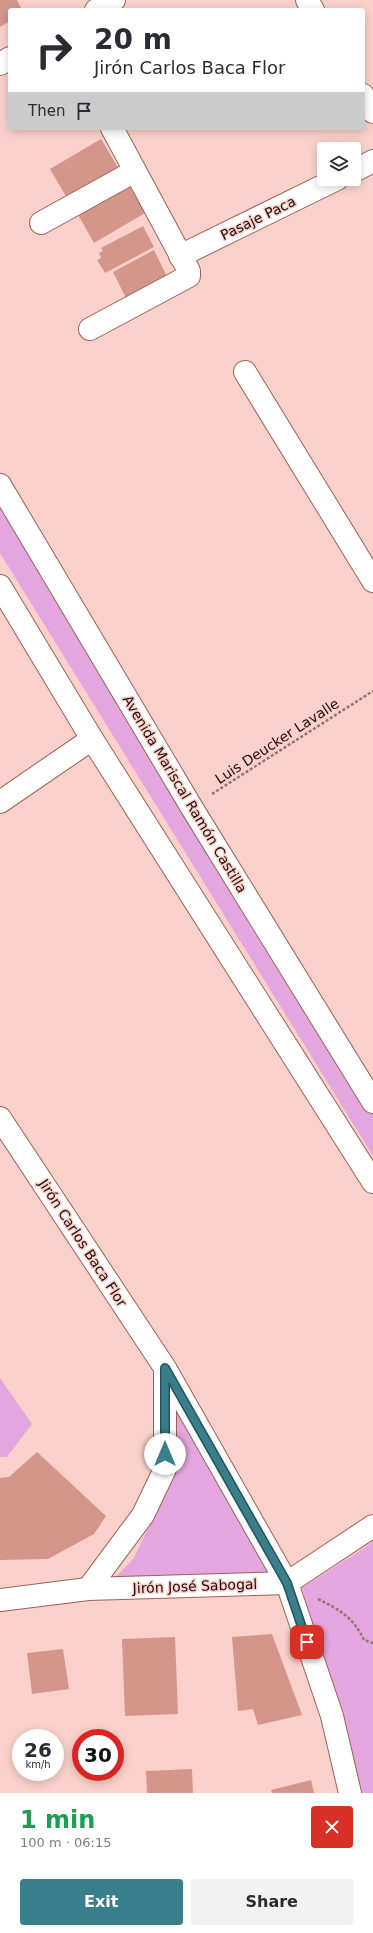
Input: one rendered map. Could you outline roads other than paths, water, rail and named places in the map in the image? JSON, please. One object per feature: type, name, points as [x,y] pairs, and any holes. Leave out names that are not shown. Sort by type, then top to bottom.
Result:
[{"type":"street","points":[[100,8],[114,0]]},
{"type":"street","points":[[365,98],[373,112]]},
{"type":"street","points":[[90,329],[186,279],[189,276],[188,271],[113,130]]},
{"type":"street","points":[[361,167],[373,161]]},
{"type":"street","points":[[41,223],[135,171]]},
{"type":"street","name":"Pasaje Paca","points":[[180,256],[323,186]]},
{"type":"street","points":[[245,372],[373,582]]},
{"type":"street","name":"Avenida Mariscal Ramón Castilla","points":[[0,485],[192,808],[373,1102]]},
{"type":"street","points":[[0,586],[92,740],[373,1182]]},
{"type":"street","points":[[0,802],[92,740]]},
{"type":"street","name":"Jirón Carlos Baca Flor","points":[[0,1118],[165,1368],[287,1583],[332,1716],[350,1793]]},
{"type":"street","points":[[88,1590],[143,1515],[165,1468],[165,1368]]},
{"type":"street","points":[[287,1583],[373,1526]]},
{"type":"street","name":"Jirón José Sabogal","points":[[0,1600],[88,1590],[287,1583]]}]
